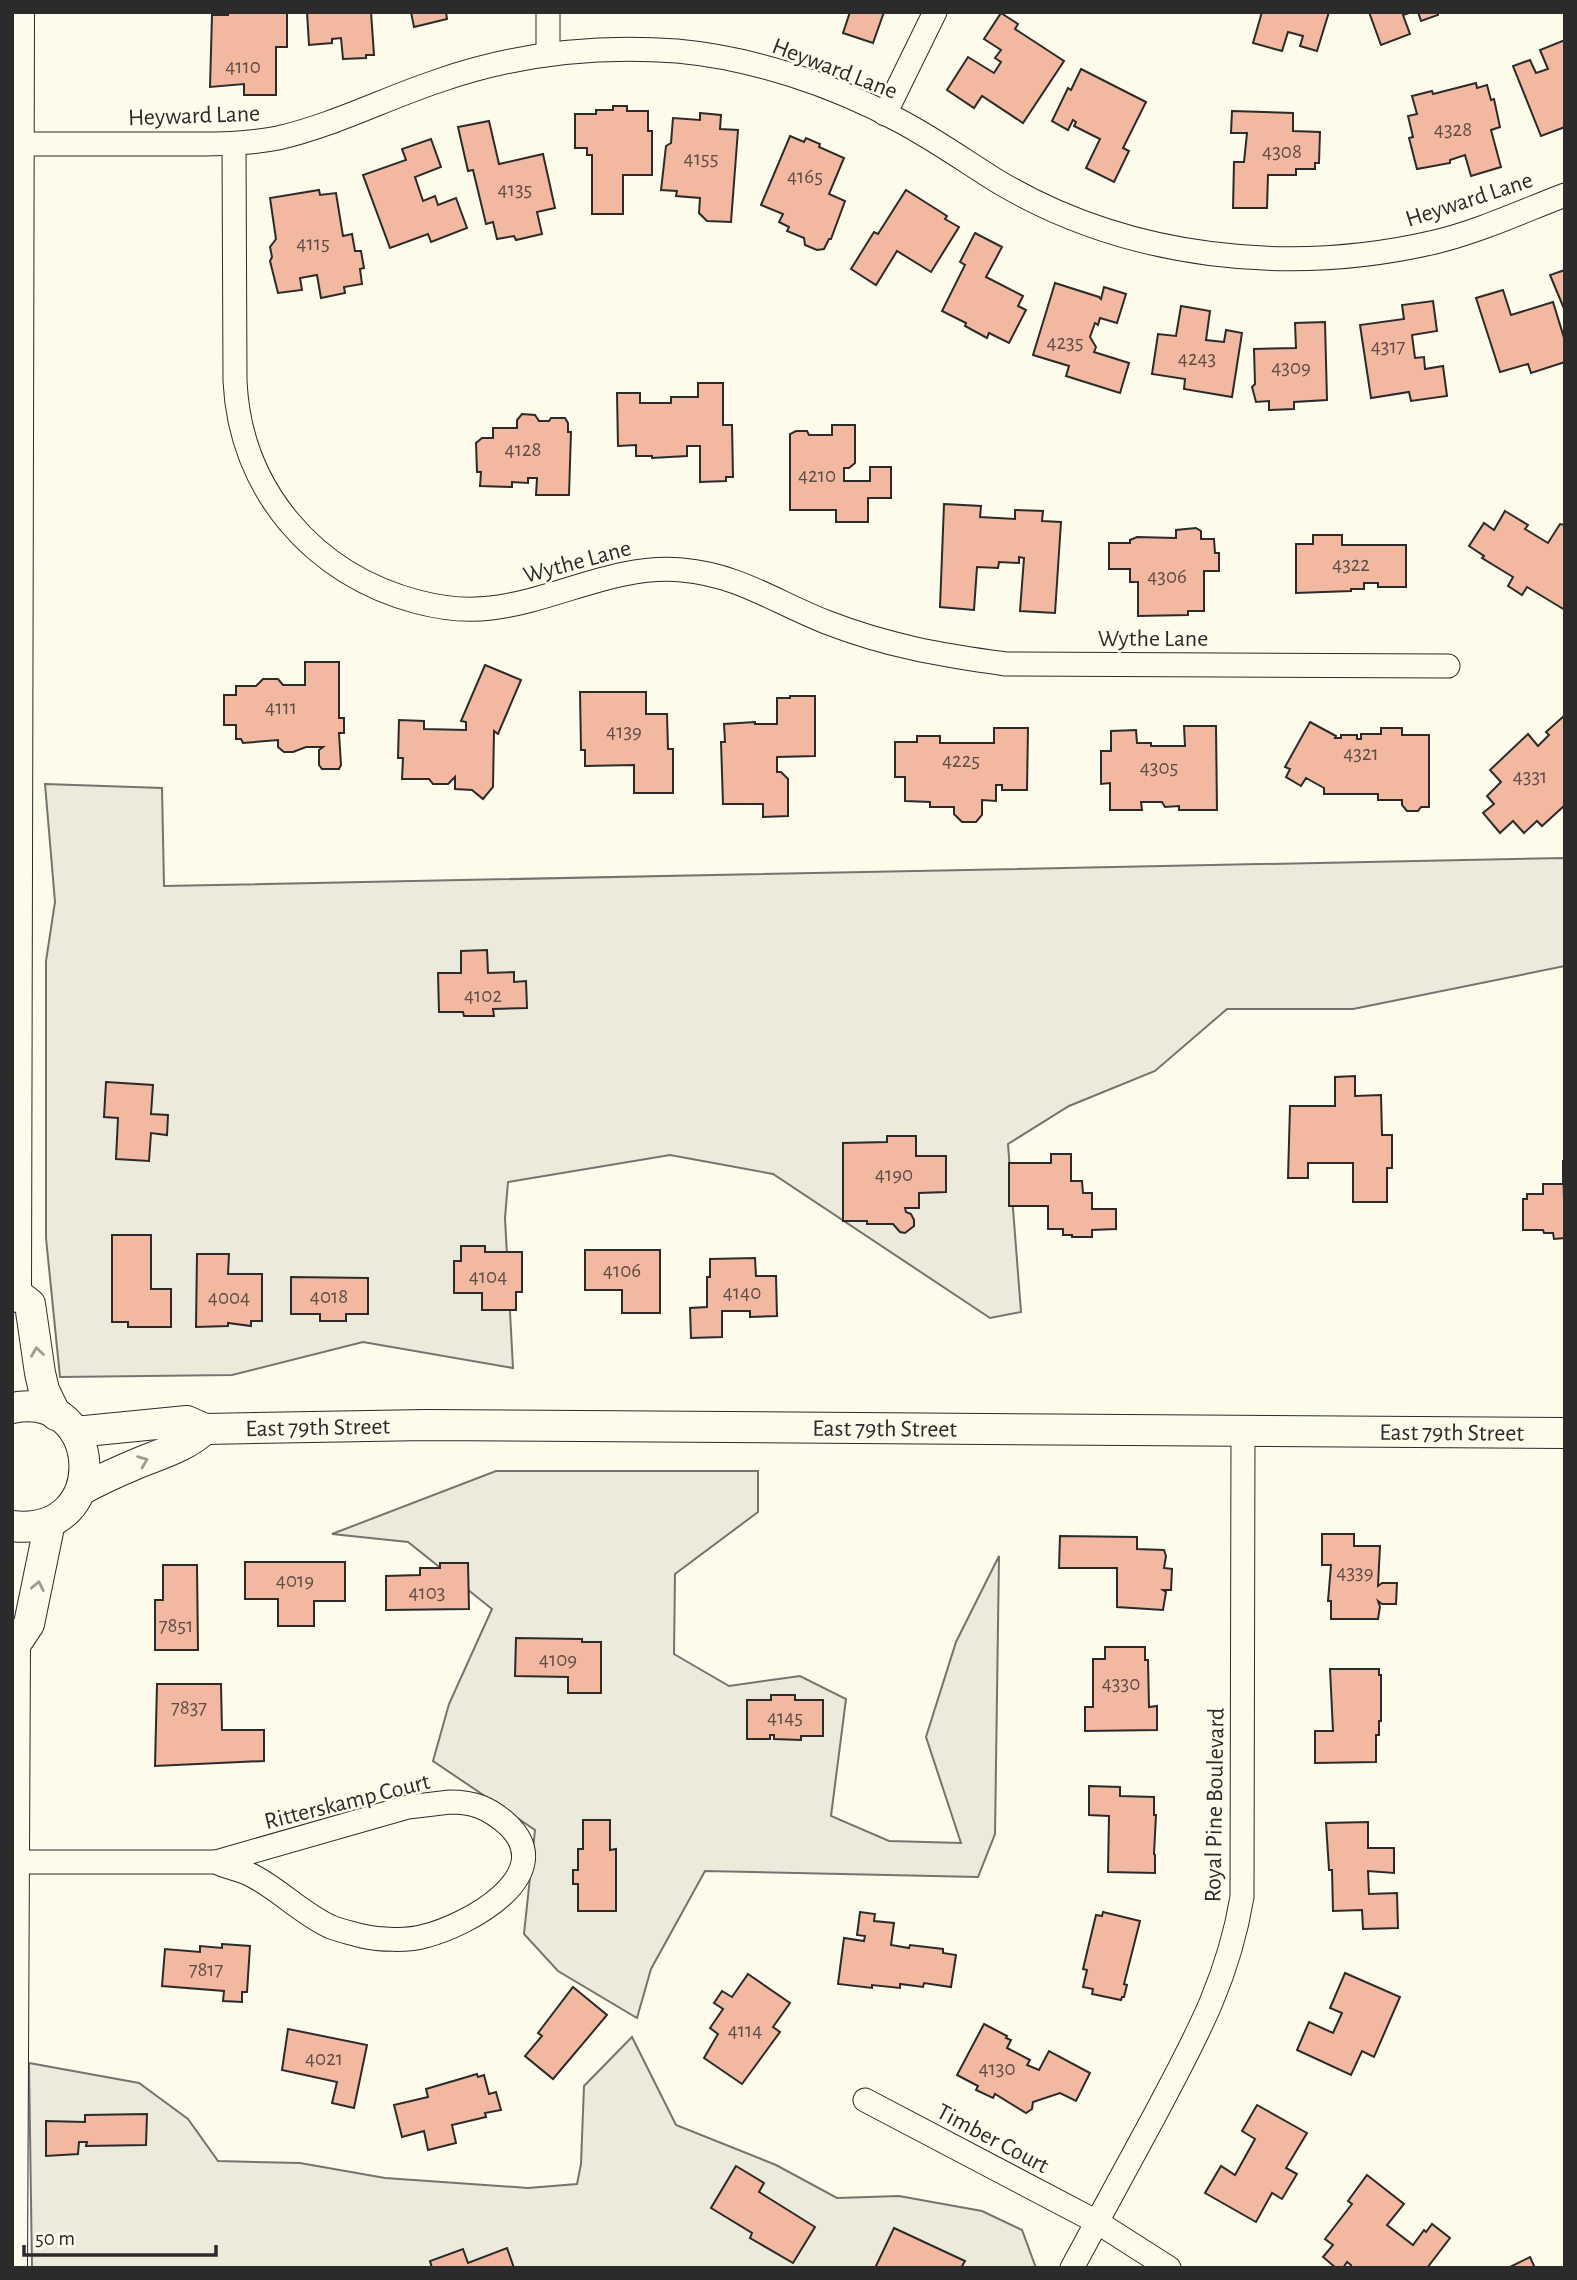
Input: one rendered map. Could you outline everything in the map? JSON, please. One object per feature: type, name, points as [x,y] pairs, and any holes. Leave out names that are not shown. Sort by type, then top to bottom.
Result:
[{"type":"street","points":[[12,1526],[26,1527],[50,1522],[64,1514],[81,1490],[86,1467],[85,1454],[44,1390],[30,1304],[14,1295],[15,325],[19,12]]},
{"type":"street","points":[[548,12],[548,54]]},
{"type":"street","points":[[885,114],[935,12]]},
{"type":"street","name":"Heyward Lane","points":[[19,144],[256,142],[308,131],[462,72],[548,54],[613,49],[695,54],[776,70],[848,96],[885,114],[1000,182],[1068,216],[1147,242],[1227,256],[1322,259],[1398,250],[1438,241],[1565,195]]},
{"type":"street","name":"Wythe Lane","points":[[234,144],[235,381],[247,447],[267,490],[298,533],[333,564],[379,590],[430,606],[488,608],[535,601],[624,573],[653,569],[683,570],[711,574],[746,584],[823,621],[873,639],[907,649],[980,660],[1020,664],[1448,666]]},
{"type":"street","name":"East 79th Street","points":[[12,1408],[43,1409],[65,1423],[187,1421],[205,1429],[426,1425],[1565,1433]]},
{"type":"street","points":[[81,1490],[184,1444],[205,1429]]},
{"type":"street","name":"Royal Pine Boulevard","points":[[1072,2268],[1203,2024],[1222,1978],[1238,1920],[1242,1897],[1243,1431]]},
{"type":"street","points":[[12,2268],[14,1643],[29,1624],[50,1522]]},
{"type":"street","name":"Ritterskamp Court","points":[[15,1862],[216,1862],[408,1807],[450,1802],[470,1802],[496,1814],[513,1830],[522,1853],[517,1877],[487,1909],[451,1928],[422,1937],[399,1939],[365,1937],[331,1927],[253,1876],[216,1862]]},
{"type":"street","name":"Timber Court","points":[[865,2100],[1097,2222],[1169,2268]]},
{"type":"shaded area","points":[[45,784],[162,788],[164,886],[1565,858],[1565,966],[1353,1009],[1227,1009],[1155,1071],[1069,1106],[1008,1144],[1021,1312],[990,1318],[773,1174],[670,1155],[508,1182],[505,1218],[513,1368],[363,1342],[232,1375],[60,1377],[46,1238],[46,961],[55,902]]},
{"type":"shaded area","points":[[496,1471],[758,1471],[758,1512],[675,1574],[674,1654],[729,1686],[800,1676],[846,1699],[831,1816],[889,1841],[961,1843],[926,1737],[956,1642],[999,1556],[995,1834],[978,1877],[705,1871],[651,1969],[637,2018],[558,1971],[524,1934],[535,1830],[433,1761],[449,1704],[492,1609],[408,1542],[332,1534]]},
{"type":"shaded area","points":[[632,2037],[676,2125],[776,2165],[837,2198],[899,2196],[982,2211],[1022,2230],[1036,2268],[32,2268],[29,2063],[139,2083],[188,2119],[218,2161],[300,2163],[385,2178],[528,2188],[577,2184],[581,2164],[584,2086]]},
{"type":"building","points":[[228,12],[287,12],[287,47],[276,47],[276,95],[244,95],[244,84],[210,87],[212,15],[228,15]]},
{"type":"building","points":[[307,12],[371,12],[374,55],[343,59],[341,38],[332,39],[332,43],[309,45]]},
{"type":"building","points":[[411,12],[446,12],[447,19],[414,27]]},
{"type":"building","points":[[850,12],[884,12],[873,43],[843,33]]},
{"type":"building","points":[[1262,12],[1329,12],[1317,51],[1300,46],[1303,36],[1288,32],[1282,51],[1253,43]]},
{"type":"building","points":[[1369,12],[1412,12],[1403,15],[1410,34],[1381,45]]},
{"type":"building","points":[[1418,12],[1437,12],[1438,15],[1421,21]]},
{"type":"building","points":[[1001,13],[1018,24],[1015,29],[1064,61],[1023,123],[982,96],[974,108],[947,90],[968,57],[994,73],[1001,62],[995,58],[1001,50],[984,39]]},
{"type":"building","points":[[1565,40],[1565,127],[1541,136],[1513,66],[1530,60],[1536,73],[1548,69],[1540,50]]},
{"type":"building","points":[[1081,69],[1146,102],[1123,148],[1129,151],[1114,182],[1086,168],[1100,139],[1074,126],[1076,122],[1073,120],[1068,130],[1052,121]]},
{"type":"building","points":[[1476,83],[1477,88],[1487,85],[1491,100],[1494,99],[1500,127],[1491,130],[1501,167],[1471,176],[1465,155],[1450,160],[1450,163],[1417,169],[1409,138],[1413,137],[1408,116],[1417,114],[1412,96],[1432,91],[1433,94]]},
{"type":"building","points":[[613,106],[627,106],[627,111],[648,111],[648,131],[652,131],[652,175],[623,175],[623,214],[592,214],[592,155],[587,155],[587,148],[575,148],[575,114],[596,114],[596,110],[613,110]]},
{"type":"building","points":[[1232,111],[1293,113],[1293,131],[1320,132],[1319,163],[1315,163],[1315,169],[1296,169],[1296,175],[1268,175],[1267,208],[1233,208],[1234,162],[1244,162],[1247,133],[1231,133]]},
{"type":"building","points":[[700,113],[721,115],[720,129],[738,130],[731,222],[707,221],[699,213],[700,198],[676,196],[677,191],[661,190],[666,146],[671,143],[673,118],[700,120]]},
{"type":"building","points":[[489,121],[499,164],[543,154],[555,208],[537,212],[542,234],[516,240],[514,236],[497,239],[493,222],[486,224],[473,170],[468,171],[458,127]]},
{"type":"building","points":[[790,136],[804,142],[806,138],[844,158],[829,194],[845,201],[831,239],[824,249],[817,250],[805,245],[804,238],[787,231],[789,227],[779,222],[783,214],[761,205]]},
{"type":"building","points":[[431,139],[441,167],[415,177],[423,201],[435,196],[438,205],[456,198],[467,228],[431,242],[428,234],[390,248],[363,175],[406,160],[402,149]]},
{"type":"building","points":[[319,190],[320,195],[336,193],[343,236],[352,234],[355,251],[361,251],[364,268],[360,269],[362,284],[344,287],[345,293],[321,298],[317,275],[300,278],[302,290],[278,293],[270,261],[270,247],[276,239],[270,198]]},
{"type":"building","points":[[906,190],[947,216],[945,219],[959,227],[931,272],[897,251],[876,285],[851,269],[874,232],[878,234]]},
{"type":"building","points":[[975,233],[1002,247],[986,277],[1023,296],[1018,306],[1026,310],[1009,343],[989,333],[987,338],[942,311],[965,265],[960,262]]},
{"type":"building","points":[[1565,270],[1565,311],[1550,275]]},
{"type":"building","points":[[1055,283],[1101,299],[1104,287],[1126,294],[1117,323],[1100,318],[1090,337],[1096,347],[1094,352],[1129,363],[1120,393],[1066,376],[1069,366],[1033,355]]},
{"type":"building","points":[[1503,290],[1511,315],[1553,302],[1565,341],[1565,362],[1531,373],[1528,364],[1500,372],[1476,298]]},
{"type":"building","points":[[1433,301],[1437,331],[1412,335],[1415,358],[1424,357],[1425,369],[1443,366],[1447,396],[1411,401],[1409,392],[1371,398],[1360,325],[1404,319],[1402,305]]},
{"type":"building","points":[[1181,306],[1210,311],[1206,340],[1224,342],[1226,330],[1242,333],[1232,397],[1184,389],[1185,379],[1152,374],[1158,334],[1176,336]]},
{"type":"building","points":[[1325,322],[1327,400],[1294,402],[1294,409],[1269,410],[1269,401],[1256,402],[1252,387],[1255,384],[1254,349],[1296,348],[1295,323]]},
{"type":"building","points":[[698,383],[723,383],[723,425],[732,425],[733,477],[726,477],[726,481],[700,482],[700,446],[687,446],[687,456],[652,458],[636,456],[636,445],[618,446],[617,393],[640,393],[640,403],[671,403],[671,397],[698,397]]},
{"type":"building","points":[[522,414],[535,415],[539,421],[565,418],[568,423],[568,432],[571,432],[569,495],[536,495],[537,478],[528,478],[528,483],[512,482],[512,487],[480,486],[481,472],[477,472],[476,443],[482,438],[493,438],[493,428],[517,428],[517,420]]},
{"type":"building","points":[[832,425],[855,425],[855,463],[844,468],[844,481],[870,481],[870,467],[891,467],[891,498],[868,498],[868,522],[836,522],[836,510],[790,510],[790,434],[807,431],[809,435],[832,435]]},
{"type":"building","points":[[944,504],[981,506],[980,517],[1015,519],[1015,510],[1043,511],[1042,521],[1061,522],[1055,613],[1020,611],[1024,558],[1019,557],[1019,563],[999,562],[998,568],[977,567],[974,610],[940,607]]},
{"type":"building","points":[[1505,511],[1528,525],[1525,529],[1548,543],[1560,524],[1565,525],[1565,610],[1527,587],[1522,595],[1508,586],[1513,577],[1482,558],[1484,556],[1469,546],[1484,523],[1494,530]]},
{"type":"building","points":[[1196,528],[1201,531],[1201,539],[1214,539],[1215,553],[1219,553],[1219,571],[1204,571],[1204,611],[1188,611],[1188,615],[1138,616],[1138,582],[1130,582],[1130,569],[1109,569],[1109,543],[1130,543],[1130,540],[1137,537],[1176,538],[1176,530]]},
{"type":"building","points":[[1313,535],[1342,535],[1342,545],[1406,545],[1406,587],[1378,587],[1378,583],[1364,583],[1364,589],[1351,591],[1296,593],[1296,544],[1313,544]]},
{"type":"building","points":[[305,662],[339,662],[339,718],[344,718],[344,733],[339,733],[339,769],[322,769],[319,765],[319,750],[323,747],[306,747],[284,752],[278,747],[278,740],[243,743],[241,739],[236,739],[236,725],[224,725],[224,695],[236,695],[236,686],[256,686],[263,679],[278,679],[283,685],[305,685]]},
{"type":"building","points":[[485,665],[521,680],[498,734],[494,731],[493,787],[483,799],[472,790],[455,789],[455,777],[448,784],[433,784],[429,779],[402,779],[403,758],[398,758],[399,720],[424,721],[424,729],[466,730],[466,722],[461,721]]},
{"type":"building","points":[[580,692],[646,692],[646,714],[667,714],[668,749],[673,749],[673,793],[634,793],[634,765],[585,766],[585,750],[581,750]]},
{"type":"building","points":[[815,696],[815,756],[777,757],[777,772],[781,772],[788,779],[788,816],[763,817],[763,804],[723,804],[721,742],[725,742],[724,724],[777,724],[777,698]]},
{"type":"building","points":[[1565,715],[1565,805],[1542,826],[1537,821],[1524,833],[1513,821],[1500,833],[1483,813],[1494,804],[1487,796],[1501,782],[1490,770],[1528,734],[1538,746],[1549,735],[1546,732]]},
{"type":"building","points":[[1310,722],[1336,736],[1335,738],[1341,738],[1341,735],[1357,735],[1357,739],[1361,739],[1361,734],[1381,734],[1381,728],[1402,728],[1402,735],[1429,735],[1429,807],[1407,811],[1402,800],[1378,800],[1378,794],[1324,794],[1324,788],[1306,778],[1301,786],[1286,777],[1290,769],[1285,767]]},
{"type":"building","points":[[1184,726],[1216,726],[1217,810],[1179,810],[1179,806],[1165,807],[1162,802],[1141,802],[1142,810],[1110,810],[1110,783],[1101,784],[1101,751],[1111,751],[1111,731],[1136,730],[1137,743],[1151,743],[1151,746],[1185,746]]},
{"type":"building","points":[[994,728],[1028,728],[1027,790],[1002,790],[1002,785],[996,785],[996,801],[982,800],[982,815],[976,822],[962,822],[954,814],[954,807],[930,807],[930,802],[905,801],[905,777],[895,777],[895,742],[917,742],[917,736],[940,736],[940,743],[994,743]]},
{"type":"building","points":[[487,950],[488,973],[514,972],[514,982],[526,981],[527,1008],[493,1009],[494,1016],[464,1016],[463,1012],[439,1012],[438,973],[461,973],[461,951]]},
{"type":"building","points":[[1355,1076],[1355,1096],[1381,1095],[1382,1135],[1392,1135],[1392,1168],[1387,1168],[1387,1202],[1353,1202],[1353,1163],[1308,1163],[1308,1178],[1288,1178],[1290,1106],[1335,1106],[1335,1077]]},
{"type":"building","points":[[106,1082],[153,1085],[151,1114],[168,1115],[167,1135],[151,1133],[149,1161],[116,1159],[118,1118],[104,1117]]},
{"type":"building","points":[[887,1136],[916,1136],[916,1156],[946,1156],[946,1192],[919,1193],[919,1208],[905,1208],[914,1220],[914,1226],[905,1233],[900,1232],[893,1224],[843,1221],[843,1143],[887,1142]]},
{"type":"building","points":[[1051,1154],[1071,1154],[1071,1181],[1082,1181],[1083,1193],[1092,1193],[1092,1209],[1116,1209],[1116,1229],[1092,1230],[1092,1237],[1072,1237],[1063,1235],[1063,1229],[1048,1229],[1048,1206],[1009,1206],[1009,1163],[1051,1163]]},
{"type":"building","points":[[1563,1160],[1565,1238],[1554,1239],[1553,1233],[1544,1233],[1543,1230],[1523,1230],[1523,1199],[1527,1199],[1527,1194],[1543,1194],[1543,1184],[1563,1184]]},
{"type":"building","points":[[112,1235],[151,1235],[151,1289],[171,1289],[171,1327],[128,1327],[128,1322],[112,1322]]},
{"type":"building","points":[[461,1246],[485,1246],[485,1252],[522,1252],[522,1292],[516,1292],[516,1310],[482,1310],[482,1293],[454,1293],[454,1261],[461,1261]]},
{"type":"building","points":[[585,1250],[660,1250],[660,1313],[622,1313],[622,1290],[585,1290]]},
{"type":"building","points":[[197,1254],[229,1254],[228,1274],[262,1274],[262,1321],[251,1321],[251,1326],[228,1323],[228,1326],[196,1327]]},
{"type":"building","points":[[755,1258],[756,1276],[776,1276],[777,1316],[750,1317],[750,1311],[722,1311],[722,1337],[691,1338],[690,1308],[707,1307],[710,1259]]},
{"type":"building","points":[[291,1277],[368,1278],[368,1314],[346,1314],[346,1321],[320,1321],[320,1314],[291,1314]]},
{"type":"building","points":[[1322,1534],[1354,1534],[1354,1546],[1380,1546],[1378,1586],[1382,1583],[1397,1583],[1396,1604],[1382,1604],[1378,1601],[1378,1619],[1331,1619],[1331,1601],[1328,1601],[1331,1565],[1322,1565]]},
{"type":"building","points":[[1060,1536],[1137,1537],[1137,1549],[1164,1550],[1164,1568],[1172,1569],[1171,1590],[1163,1590],[1166,1592],[1163,1610],[1117,1607],[1117,1568],[1059,1568]]},
{"type":"building","points":[[245,1562],[345,1562],[345,1601],[314,1601],[314,1626],[278,1626],[278,1599],[245,1599]]},
{"type":"building","points":[[440,1563],[468,1563],[469,1609],[386,1610],[386,1576],[420,1575],[420,1568],[440,1568]]},
{"type":"building","points":[[163,1565],[197,1565],[198,1650],[155,1650],[155,1600],[163,1600]]},
{"type":"building","points":[[516,1638],[582,1639],[582,1642],[601,1642],[601,1693],[568,1693],[568,1677],[515,1676]]},
{"type":"building","points":[[1105,1647],[1145,1647],[1145,1660],[1148,1660],[1149,1707],[1157,1706],[1157,1730],[1085,1731],[1085,1707],[1093,1707],[1093,1659],[1105,1659]]},
{"type":"building","points":[[1330,1669],[1379,1669],[1381,1721],[1379,1735],[1376,1735],[1376,1762],[1315,1763],[1315,1731],[1333,1731]]},
{"type":"building","points":[[157,1684],[221,1684],[222,1730],[264,1730],[264,1761],[155,1766]]},
{"type":"building","points":[[771,1695],[795,1695],[795,1700],[823,1700],[823,1736],[801,1736],[801,1740],[774,1739],[774,1735],[770,1735],[770,1739],[747,1739],[747,1700],[771,1700]]},
{"type":"building","points":[[1089,1786],[1120,1787],[1120,1796],[1154,1797],[1155,1873],[1108,1872],[1109,1816],[1089,1815]]},
{"type":"building","points":[[583,1820],[610,1820],[610,1850],[616,1849],[616,1911],[578,1911],[578,1884],[573,1884],[573,1870],[578,1870],[578,1849],[583,1849]]},
{"type":"building","points":[[1368,1822],[1368,1848],[1394,1848],[1394,1873],[1368,1871],[1369,1894],[1397,1893],[1398,1928],[1363,1929],[1362,1910],[1333,1911],[1332,1870],[1329,1870],[1326,1823]]},
{"type":"building","points":[[860,1912],[875,1914],[874,1921],[894,1923],[891,1945],[943,1949],[943,1953],[956,1955],[951,1987],[924,1983],[923,1987],[900,1984],[900,1988],[838,1984],[844,1938],[864,1941],[865,1936],[857,1935]]},
{"type":"building","points":[[1103,1912],[1140,1921],[1124,1984],[1127,1985],[1121,2000],[1092,1994],[1093,1989],[1083,1987],[1087,1970],[1083,1969],[1096,1915],[1102,1916]]},
{"type":"building","points":[[222,1944],[250,1946],[247,1992],[242,1992],[242,2002],[223,2001],[224,1991],[162,1986],[165,1949],[200,1952],[200,1946],[222,1948]]},
{"type":"building","points":[[1345,1973],[1400,1997],[1374,2057],[1362,2051],[1351,2075],[1297,2050],[1309,2022],[1333,2033],[1342,2013],[1330,2008]]},
{"type":"building","points":[[748,1974],[790,2003],[773,2027],[780,2032],[742,2084],[704,2058],[718,2034],[710,2028],[723,2009],[714,2003],[722,1991],[732,1997]]},
{"type":"building","points":[[573,1987],[607,2015],[553,2079],[525,2056],[542,2036],[538,2033]]},
{"type":"building","points":[[984,2024],[1007,2036],[1006,2038],[1011,2040],[1007,2048],[1030,2060],[1027,2065],[1039,2070],[1049,2051],[1090,2073],[1076,2101],[1060,2093],[1033,2102],[1032,2109],[1026,2113],[995,2094],[993,2098],[976,2090],[978,2086],[957,2075]]},
{"type":"building","points":[[288,2029],[367,2045],[354,2108],[332,2103],[337,2082],[282,2070]]},
{"type":"building","points":[[477,2074],[478,2077],[484,2075],[489,2094],[496,2092],[501,2110],[485,2113],[486,2117],[452,2125],[456,2143],[428,2150],[424,2131],[402,2137],[394,2105],[428,2097],[426,2089]]},
{"type":"building","points":[[1257,2105],[1307,2133],[1286,2168],[1297,2174],[1282,2199],[1272,2193],[1256,2222],[1205,2193],[1221,2166],[1235,2175],[1255,2139],[1242,2131]]},
{"type":"building","points":[[147,2114],[146,2145],[86,2146],[87,2142],[79,2142],[78,2154],[46,2156],[46,2121],[85,2122],[85,2115]]},
{"type":"building","points":[[736,2166],[764,2183],[759,2192],[815,2227],[793,2263],[750,2238],[752,2233],[711,2208]]},
{"type":"building","points":[[1367,2175],[1404,2204],[1387,2225],[1413,2245],[1432,2224],[1450,2238],[1427,2268],[1350,2268],[1351,2265],[1347,2262],[1343,2268],[1336,2268],[1323,2257],[1333,2245],[1325,2239],[1352,2204],[1348,2201]]},
{"type":"building","points":[[894,2228],[965,2261],[961,2268],[875,2268]]},
{"type":"building","points":[[507,2248],[514,2268],[432,2268],[430,2261],[463,2249],[468,2263]]},
{"type":"building","points":[[1530,2257],[1535,2268],[1508,2268]]}]
